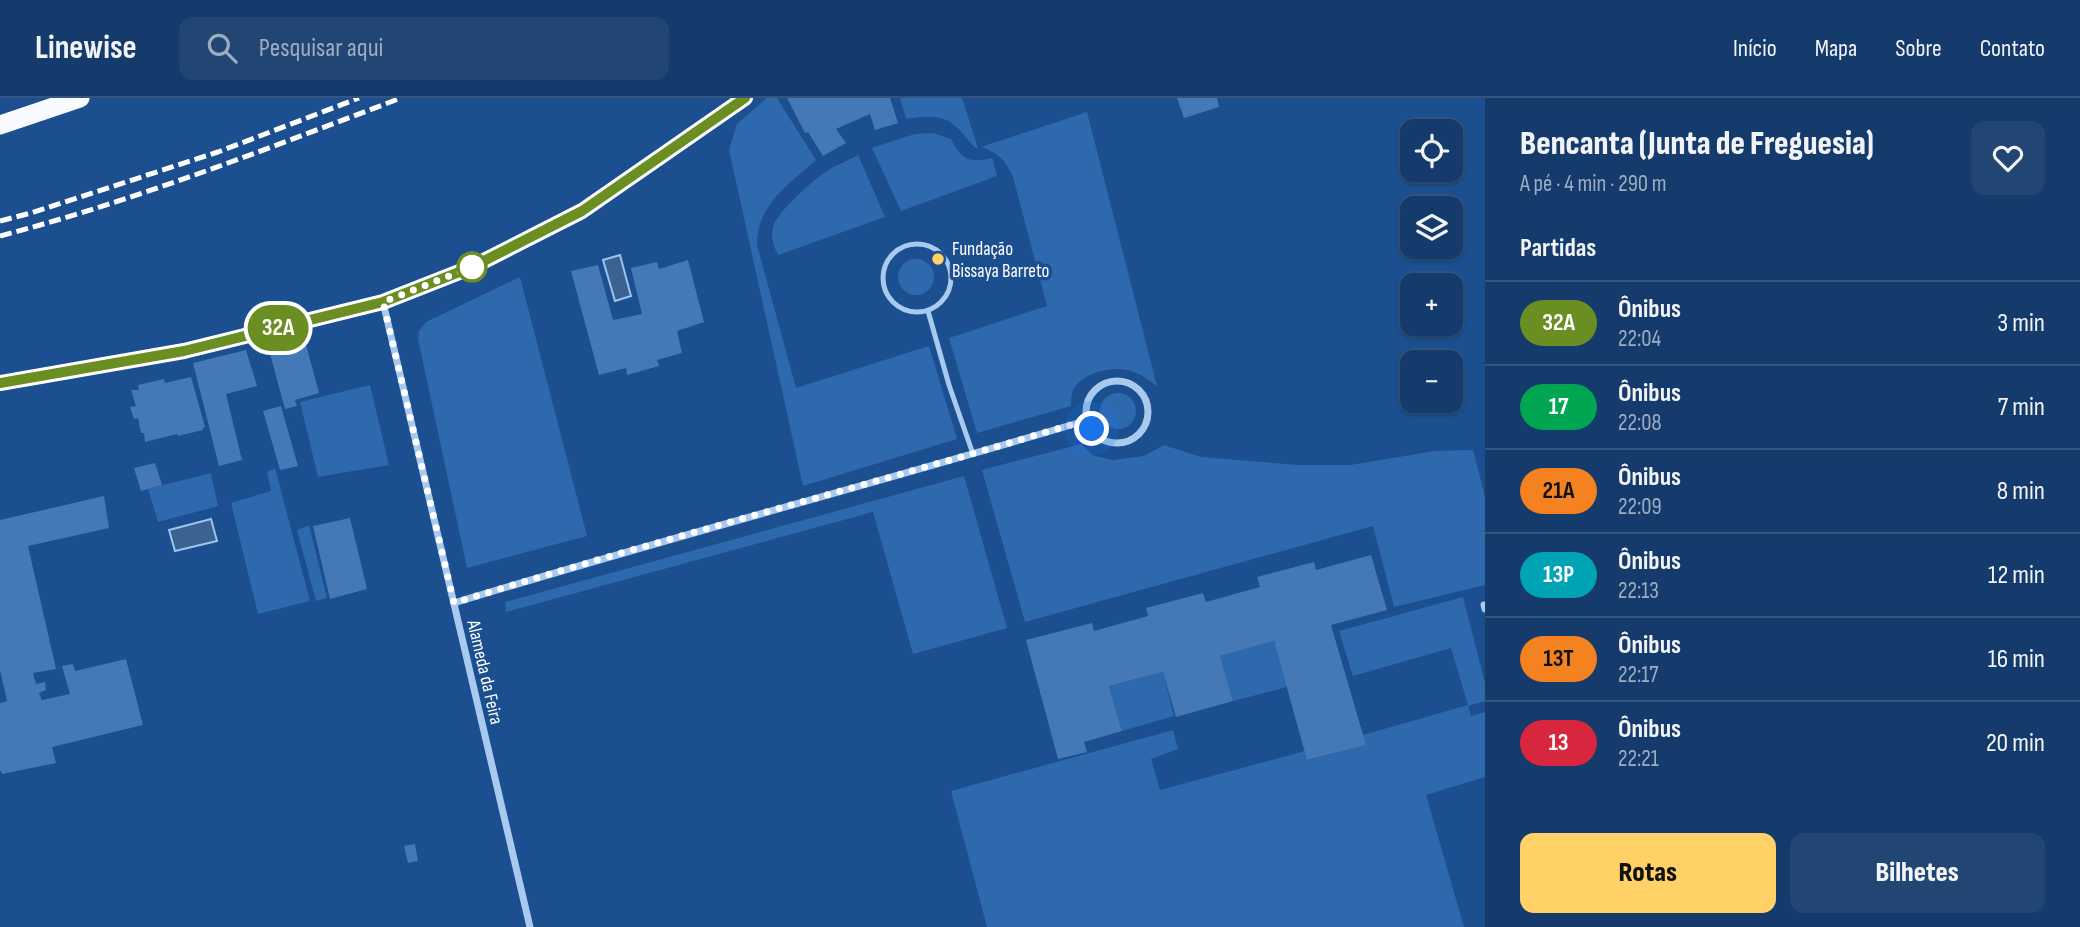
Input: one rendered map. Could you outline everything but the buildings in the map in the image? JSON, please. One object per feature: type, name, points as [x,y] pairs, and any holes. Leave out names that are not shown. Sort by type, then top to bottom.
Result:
[{"type":"highway","points":[[0,125],[80,98]]},
{"type":"street","points":[[0,383],[184,351],[383,302],[472,267],[582,211],[745,98]]},
{"type":"street","name":"Alameda da Feira","points":[[383,302],[530,927]]},
{"type":"street","points":[[1111,382],[1130,383],[1138,389],[1148,406],[1145,426],[1138,435],[1119,443],[1099,437],[1087,420],[1089,400],[1094,392],[1111,382]]},
{"type":"street","points":[[454,603],[1087,420]]},
{"type":"lane","points":[[925,245],[934,248],[942,255],[951,272],[952,282],[944,300],[928,311],[909,312],[900,309],[892,302],[883,285],[885,265],[897,250],[906,246],[925,245]]},
{"type":"lane","points":[[928,311],[948,385],[973,454]]},
{"type":"shaded area","points":[[767,98],[777,98],[816,160],[776,197],[762,218],[758,231],[757,245],[796,388],[929,346],[957,439],[803,486],[729,150],[737,124]]},
{"type":"shaded area","points":[[900,98],[962,98],[978,148],[946,120],[930,117],[906,119]]},
{"type":"shaded area","points":[[1087,112],[1157,386],[1128,370],[1098,372],[1077,384],[1072,392],[1071,406],[977,433],[949,338],[1047,306],[1013,177],[1001,158],[981,147]]},
{"type":"shaded area","points":[[933,133],[951,139],[967,159],[992,158],[997,176],[901,211],[872,148],[915,134]]},
{"type":"shaded area","points":[[858,155],[885,217],[778,255],[772,232],[777,218],[819,177]]},
{"type":"shaded area","points":[[620,255],[631,296],[615,301],[603,260]]},
{"type":"shaded area","points":[[916,259],[929,264],[934,277],[929,290],[916,295],[903,290],[898,277],[903,264]]},
{"type":"shaded area","points":[[520,277],[587,536],[467,568],[418,339],[419,331],[426,322]]},
{"type":"shaded area","points":[[370,385],[389,465],[318,477],[300,402]]},
{"type":"shaded area","points":[[1118,393],[1131,398],[1136,411],[1131,424],[1118,429],[1105,424],[1100,411],[1105,398]]},
{"type":"shaded area","points":[[1081,444],[1094,456],[1113,460],[1144,456],[1164,445],[1201,457],[1298,465],[1350,465],[1435,451],[1473,450],[1485,497],[1485,585],[1394,607],[1373,526],[1025,622],[982,470]]},
{"type":"shaded area","points":[[275,468],[310,601],[258,614],[231,503],[271,491],[267,472]]},
{"type":"shaded area","points":[[211,473],[218,506],[158,522],[148,489]]},
{"type":"shaded area","points":[[964,476],[1007,628],[913,654],[873,512],[506,612],[505,602]]},
{"type":"shaded area","points":[[211,519],[217,541],[175,551],[169,530]]},
{"type":"shaded area","points":[[309,525],[327,598],[316,601],[297,530]]},
{"type":"shaded area","points":[[1463,597],[1485,683],[1485,701],[1468,706],[1471,716],[1485,712],[1485,777],[1426,795],[1464,927],[987,927],[951,791],[1173,730],[1178,749],[1151,759],[1160,790],[1305,751],[1308,760],[1365,745],[1363,735],[1468,705],[1451,648],[1353,676],[1339,631]]},
{"type":"shaded area","points":[[1274,641],[1287,687],[1233,701],[1220,656]]},
{"type":"shaded area","points":[[1163,672],[1174,716],[1122,731],[1109,686]]},
{"type":"railway","points":[[0,221],[218,152],[359,98]]},
{"type":"railway","points":[[0,236],[152,190],[401,98]]},
{"type":"bus line","name":"32A","points":[[0,383],[184,351],[383,302],[472,267],[582,211],[745,98]]},
{"type":"place","name":"Fundação Bissaya Barreto","points":[[938,259]]},
{"type":"route","points":[[472,267],[383,302],[454,603],[1087,420],[1092,429]]}]
